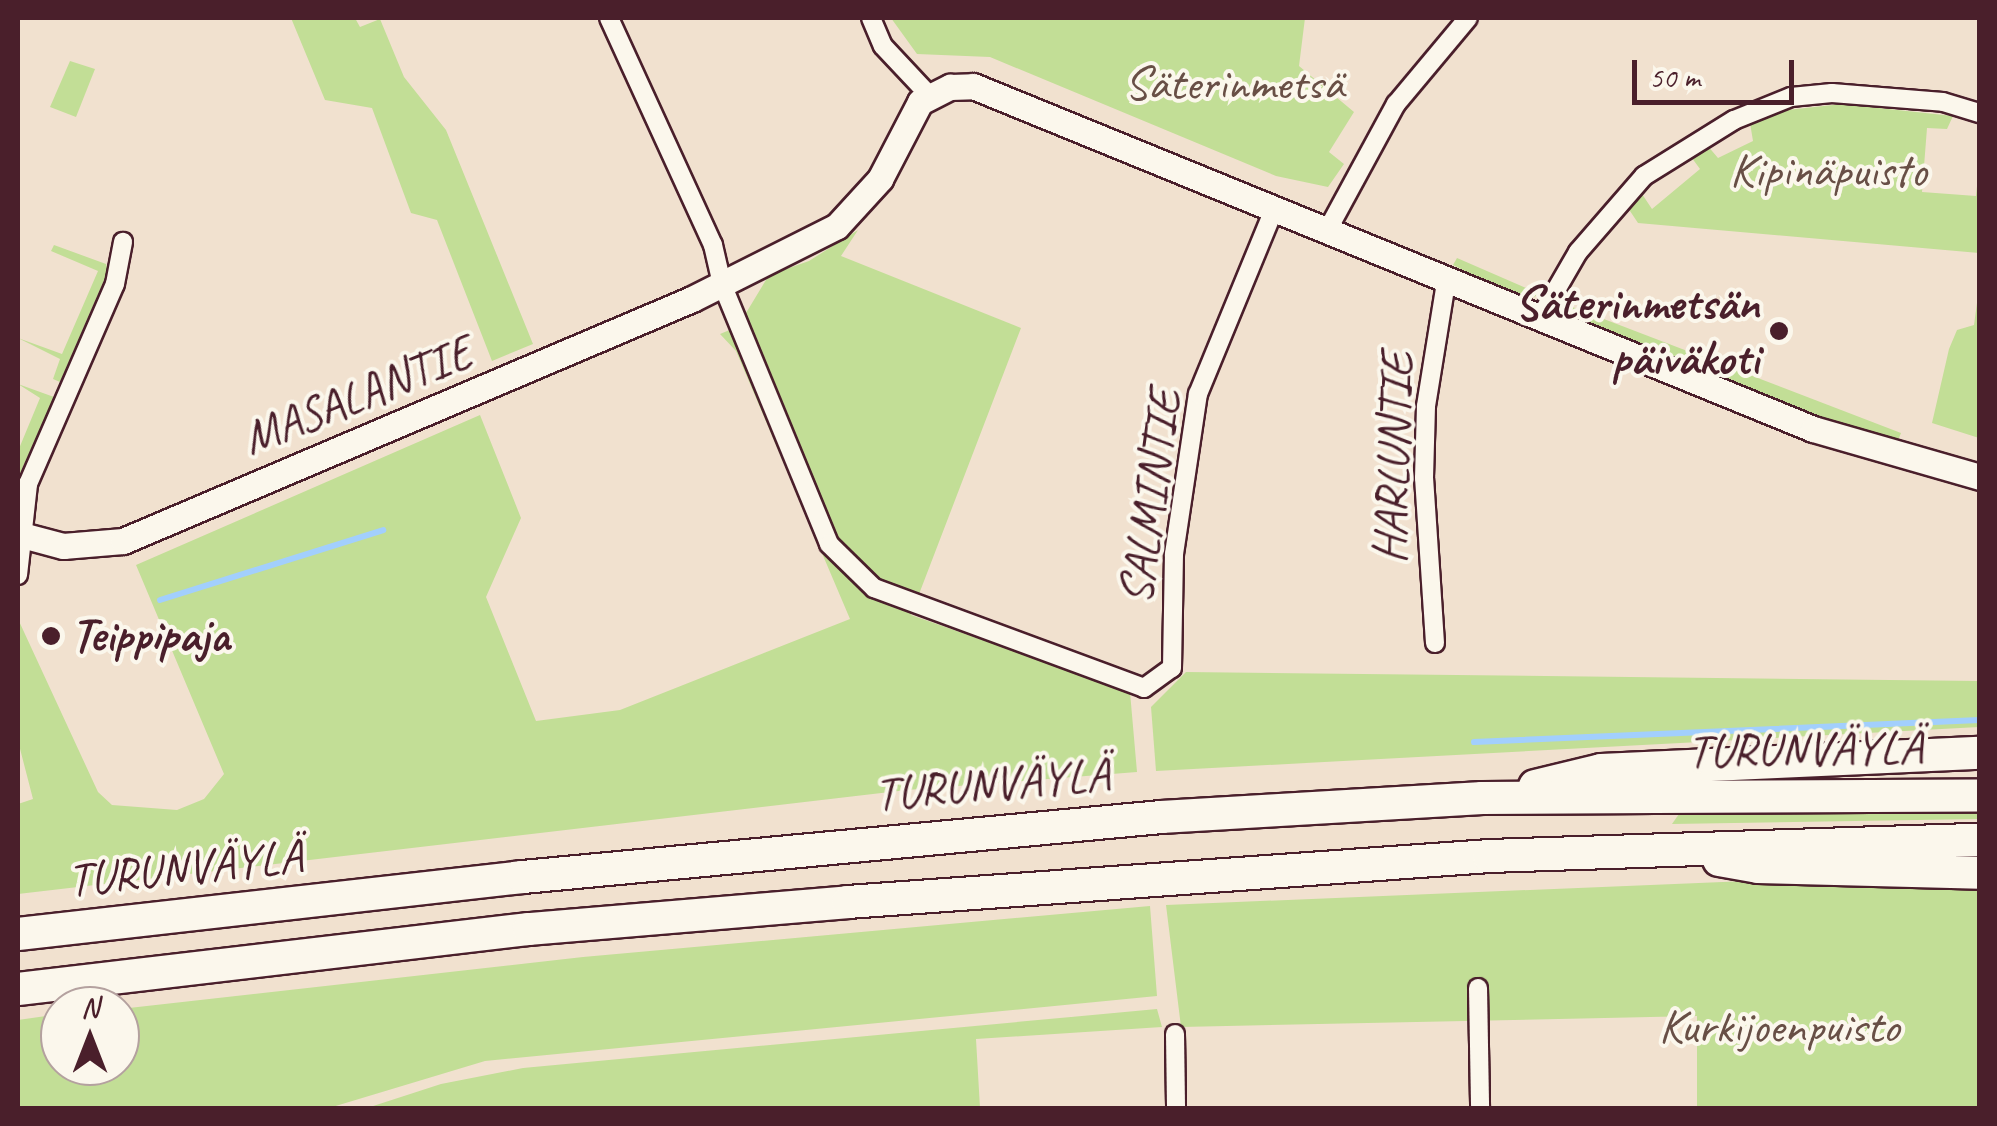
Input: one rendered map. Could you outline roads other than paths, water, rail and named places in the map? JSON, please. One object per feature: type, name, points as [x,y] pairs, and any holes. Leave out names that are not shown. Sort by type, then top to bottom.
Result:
[{"type":"highway","points":[[1482,798],[1602,770],[1980,753]]},
{"type":"highway","name":"TURUNVÄYLÄ","points":[[18,934],[841,845],[1482,798],[1980,795]]},
{"type":"highway","name":"TURUNVÄYLÄ","points":[[18,989],[569,926],[1660,848],[1980,840]]},
{"type":"highway","points":[[1660,848],[1758,867],[1980,872]]},
{"type":"street","points":[[609,18],[713,245],[722,284]]},
{"type":"street","points":[[871,18],[883,46],[928,94],[973,86],[992,92],[1814,428],[1980,476]]},
{"type":"street","points":[[1327,231],[1396,104],[1468,18]]},
{"type":"street","points":[[1540,316],[1578,252],[1644,176],[1734,120],[1790,97],[1832,93],[1943,102],[1980,114]]},
{"type":"street","name":"MASALANTIE","points":[[20,535],[74,547],[123,541],[722,284],[810,242],[858,207],[880,179],[908,116],[928,94]]},
{"type":"street","name":"SALMINTIE","points":[[722,284],[829,544],[874,588],[1144,688],[1159,683],[1172,668],[1174,554],[1198,394],[1274,210]]},
{"type":"street","points":[[18,575],[28,484],[116,284],[123,242]]},
{"type":"street","name":"HARLUNTIE","points":[[1435,644],[1424,478],[1426,406],[1448,277]]},
{"type":"street","points":[[1478,988],[1480,1108]]},
{"type":"street","points":[[1175,1034],[1176,1108]]},
{"type":"waterway","points":[[160,600],[383,530]]},
{"type":"waterway","points":[[1474,742],[1980,720]]},
{"type":"place","name":"Säterinmetsän päiväkoti","points":[[1779,331]]},
{"type":"place","name":"Teippipaja","points":[[51,636]]},
{"type":"park label","name":"Säterinmetsä","points":[[1234,84]]},
{"type":"park label","name":"Kipinäpuisto","points":[[1828,171]]},
{"type":"park label","name":"Kurkijoenpuisto","points":[[1779,1027]]}]
